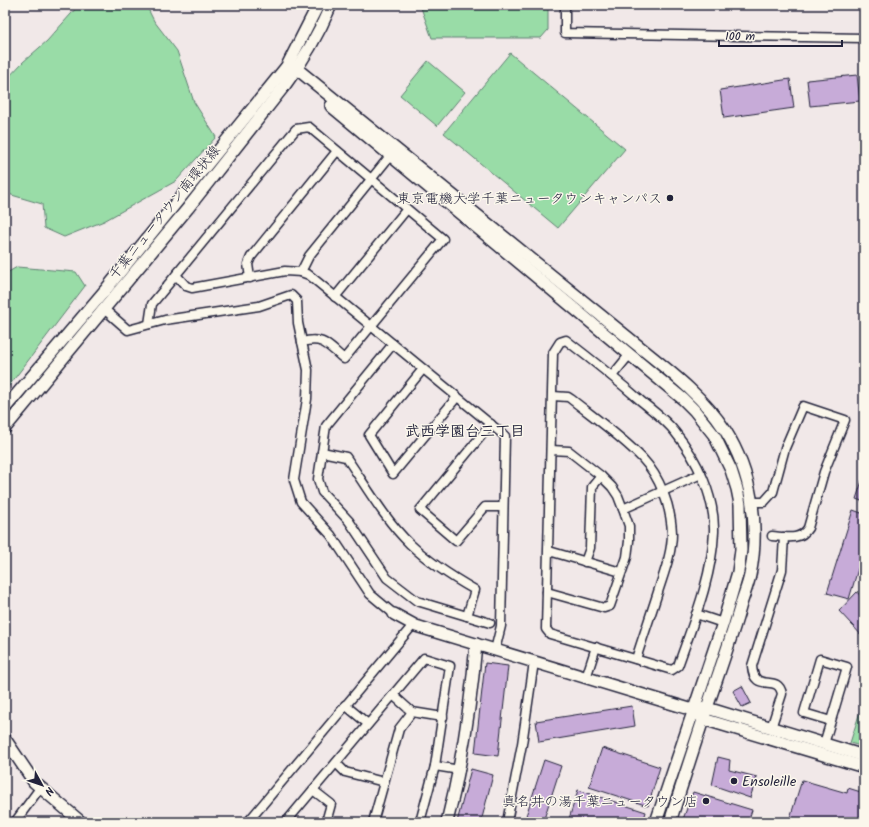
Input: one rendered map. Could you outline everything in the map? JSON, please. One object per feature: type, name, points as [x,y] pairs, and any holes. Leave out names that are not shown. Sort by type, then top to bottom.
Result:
[{"type":"street","name":"千葉ニュータウン南環状線","points":[[5,408],[292,70],[318,5]]},
{"type":"street","name":"千葉ニュータウン南環状線","points":[[5,428],[188,208],[292,70],[325,20],[331,5]]},
{"type":"street","points":[[565,5],[565,33],[864,38]]},
{"type":"street","points":[[292,70],[393,152],[636,344],[689,388],[711,412],[731,441],[742,463],[749,485],[752,502],[753,552],[750,576],[736,623],[670,822]]},
{"type":"street","points":[[149,324],[152,304],[296,129],[309,127],[443,239],[344,359],[323,341],[313,339],[302,342]]},
{"type":"street","points":[[250,278],[248,264],[251,257],[337,151]]},
{"type":"street","points":[[301,272],[309,256],[393,152]]},
{"type":"street","points":[[393,152],[694,410],[714,435],[731,470],[740,504],[741,550],[738,572],[723,622],[656,822]]},
{"type":"street","points":[[335,296],[407,209]]},
{"type":"street","points":[[176,275],[186,286],[192,288],[285,271],[301,272],[309,275],[505,436],[501,626],[495,650]]},
{"type":"street","points":[[104,309],[128,330],[165,320],[259,306],[291,295],[297,300],[298,323],[308,370],[307,399],[294,480],[301,502],[331,535],[370,594],[394,614],[413,625],[586,678],[693,710],[771,728],[864,756]]},
{"type":"street","points":[[566,340],[612,376],[674,431],[695,462],[701,474],[712,511],[714,531],[708,574],[678,666],[672,670],[550,634],[546,629],[553,353],[560,342],[566,340]]},
{"type":"street","points":[[393,344],[326,426],[318,479],[322,492],[349,521],[387,578],[417,601],[490,622]]},
{"type":"street","points":[[612,376],[630,354]]},
{"type":"street","points":[[423,369],[369,434],[393,474],[458,397]]},
{"type":"street","points":[[553,396],[568,397],[572,399],[634,449],[644,459],[663,491],[670,514],[672,533],[668,561],[636,659]]},
{"type":"street","points":[[752,502],[764,502],[772,492],[785,448],[803,406],[845,420],[824,472],[808,528],[805,533],[800,536],[772,536]]},
{"type":"street","points":[[491,424],[420,510],[456,541],[485,507],[504,507]]},
{"type":"street","points":[[548,592],[604,608],[610,606],[627,557],[629,541],[629,526],[618,496],[612,487],[601,476],[569,451],[551,450]]},
{"type":"street","points":[[322,452],[346,457],[392,524],[410,544],[438,567],[475,590],[467,616]]},
{"type":"street","points":[[623,509],[701,474]]},
{"type":"street","points":[[585,562],[590,548],[592,487],[601,476]]},
{"type":"street","points":[[771,728],[782,694],[781,688],[777,684],[758,681],[753,675],[752,666],[782,570],[784,537]]},
{"type":"street","points":[[549,551],[621,572]]},
{"type":"street","points":[[696,614],[723,622]]},
{"type":"street","points":[[248,822],[413,625]]},
{"type":"street","points":[[447,822],[460,770],[473,679],[476,644]]},
{"type":"street","points":[[586,678],[596,648]]},
{"type":"street","points":[[286,822],[424,658],[450,666],[436,766],[420,822]]},
{"type":"street","points":[[824,744],[831,721],[847,667],[820,659],[804,713],[831,721]]},
{"type":"street","points":[[506,822],[522,744],[534,662]]},
{"type":"street","points":[[393,695],[412,712],[443,717]]},
{"type":"street","points":[[345,705],[368,724]]},
{"type":"street","points":[[372,822],[399,729],[412,712]]},
{"type":"street","points":[[705,713],[864,767]]},
{"type":"street","points":[[5,739],[34,782],[81,822]]},
{"type":"street","points":[[336,763],[345,772],[384,782]]},
{"type":"street","points":[[436,766],[460,770]]},
{"type":"street","points":[[14,822],[40,788]]},
{"type":"street","points":[[313,790],[331,804],[326,822]]},
{"type":"green space","points":[[79,5],[146,5],[154,21],[177,51],[194,102],[216,137],[176,181],[104,221],[64,237],[44,228],[42,204],[5,193],[5,81],[23,62],[47,41]]},
{"type":"green space","points":[[420,5],[548,5],[548,30],[541,38],[432,38]]},
{"type":"green space","points":[[510,53],[625,149],[558,228],[444,133]]},
{"type":"green space","points":[[428,61],[465,92],[437,126],[400,95]]},
{"type":"green space","points":[[17,267],[76,272],[85,286],[5,391],[5,274]]},
{"type":"green space","points":[[864,699],[864,747],[850,743]]},
{"type":"building","points":[[857,75],[860,101],[810,106],[807,80]]},
{"type":"building","points":[[790,79],[794,108],[724,118],[720,90]]},
{"type":"building","points":[[864,475],[864,502],[856,499]]},
{"type":"building","points":[[853,510],[864,514],[864,549],[849,599],[827,593]]},
{"type":"building","points":[[857,592],[864,600],[864,638],[839,611]]},
{"type":"building","points":[[485,663],[508,666],[498,756],[475,753]]},
{"type":"building","points":[[742,686],[751,703],[742,707],[733,691]]},
{"type":"building","points":[[632,706],[635,726],[539,742],[536,721]]},
{"type":"building","points":[[602,748],[660,767],[648,806],[589,787]]},
{"type":"building","name":"Ensoleille","points":[[718,757],[730,760],[729,770],[757,777],[750,798],[712,785]]},
{"type":"building","points":[[544,760],[561,766],[543,822],[524,822]]},
{"type":"building","points":[[471,769],[493,775],[481,822],[457,822]]},
{"type":"building","points":[[802,780],[847,793],[848,788],[864,793],[864,822],[797,822],[790,818]]},
{"type":"building","points":[[578,790],[646,812],[643,822],[568,822]]},
{"type":"building","name":"真名井の湯千葉ニュータウン店","points":[[693,792],[752,810],[748,822],[682,822]]},
{"type":"place","name":"東京電機大学千葉ニュータウンキャンパス","points":[[670,198]]},
{"type":"place","name":"Ensoleille","points":[[734,781]]},
{"type":"place","name":"真名井の湯千葉ニュータウン店","points":[[706,801]]},
{"type":"district","name":"武西学園台三丁目","points":[[465,431]]}]
